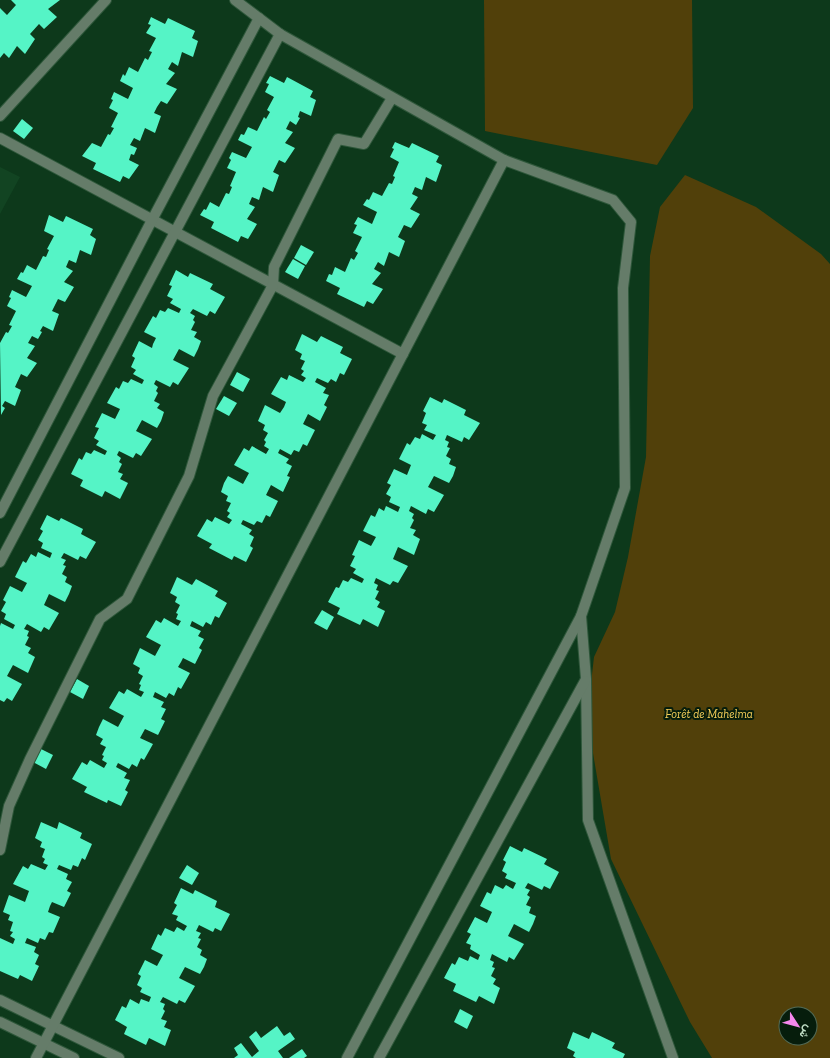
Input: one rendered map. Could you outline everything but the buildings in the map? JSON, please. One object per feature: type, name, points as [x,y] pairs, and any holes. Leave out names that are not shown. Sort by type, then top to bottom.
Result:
[{"type":"street","points":[[0,116],[106,0]]},
{"type":"street","points":[[235,0],[280,34],[504,160],[613,200],[631,222],[622,288],[625,488],[581,616],[347,1058]]},
{"type":"street","points":[[0,513],[259,18]]},
{"type":"street","points":[[0,562],[280,34]]},
{"type":"street","points":[[0,850],[9,806],[30,759],[100,619],[127,599],[189,476],[213,396],[273,285],[274,267],[338,139],[364,144],[392,98]]},
{"type":"street","points":[[0,138],[403,354]]},
{"type":"street","points":[[36,1058],[504,160]]},
{"type":"street","points":[[581,616],[586,679],[588,820],[671,1057]]},
{"type":"street","points":[[379,1058],[586,679]]},
{"type":"street","points":[[0,1000],[120,1058]]},
{"type":"street","points":[[0,1022],[74,1058]]},
{"type":"shaded area","points":[[0,167],[20,177],[0,214]]},
{"type":"green space","points":[[484,0],[692,0],[693,108],[657,165],[485,131]]},
{"type":"green space","name":"Forêt de Mahelma","points":[[685,175],[756,207],[821,254],[830,264],[830,1058],[712,1058],[690,1022],[611,859],[587,718],[594,657],[615,612],[628,557],[646,457],[650,256],[660,207]]}]
